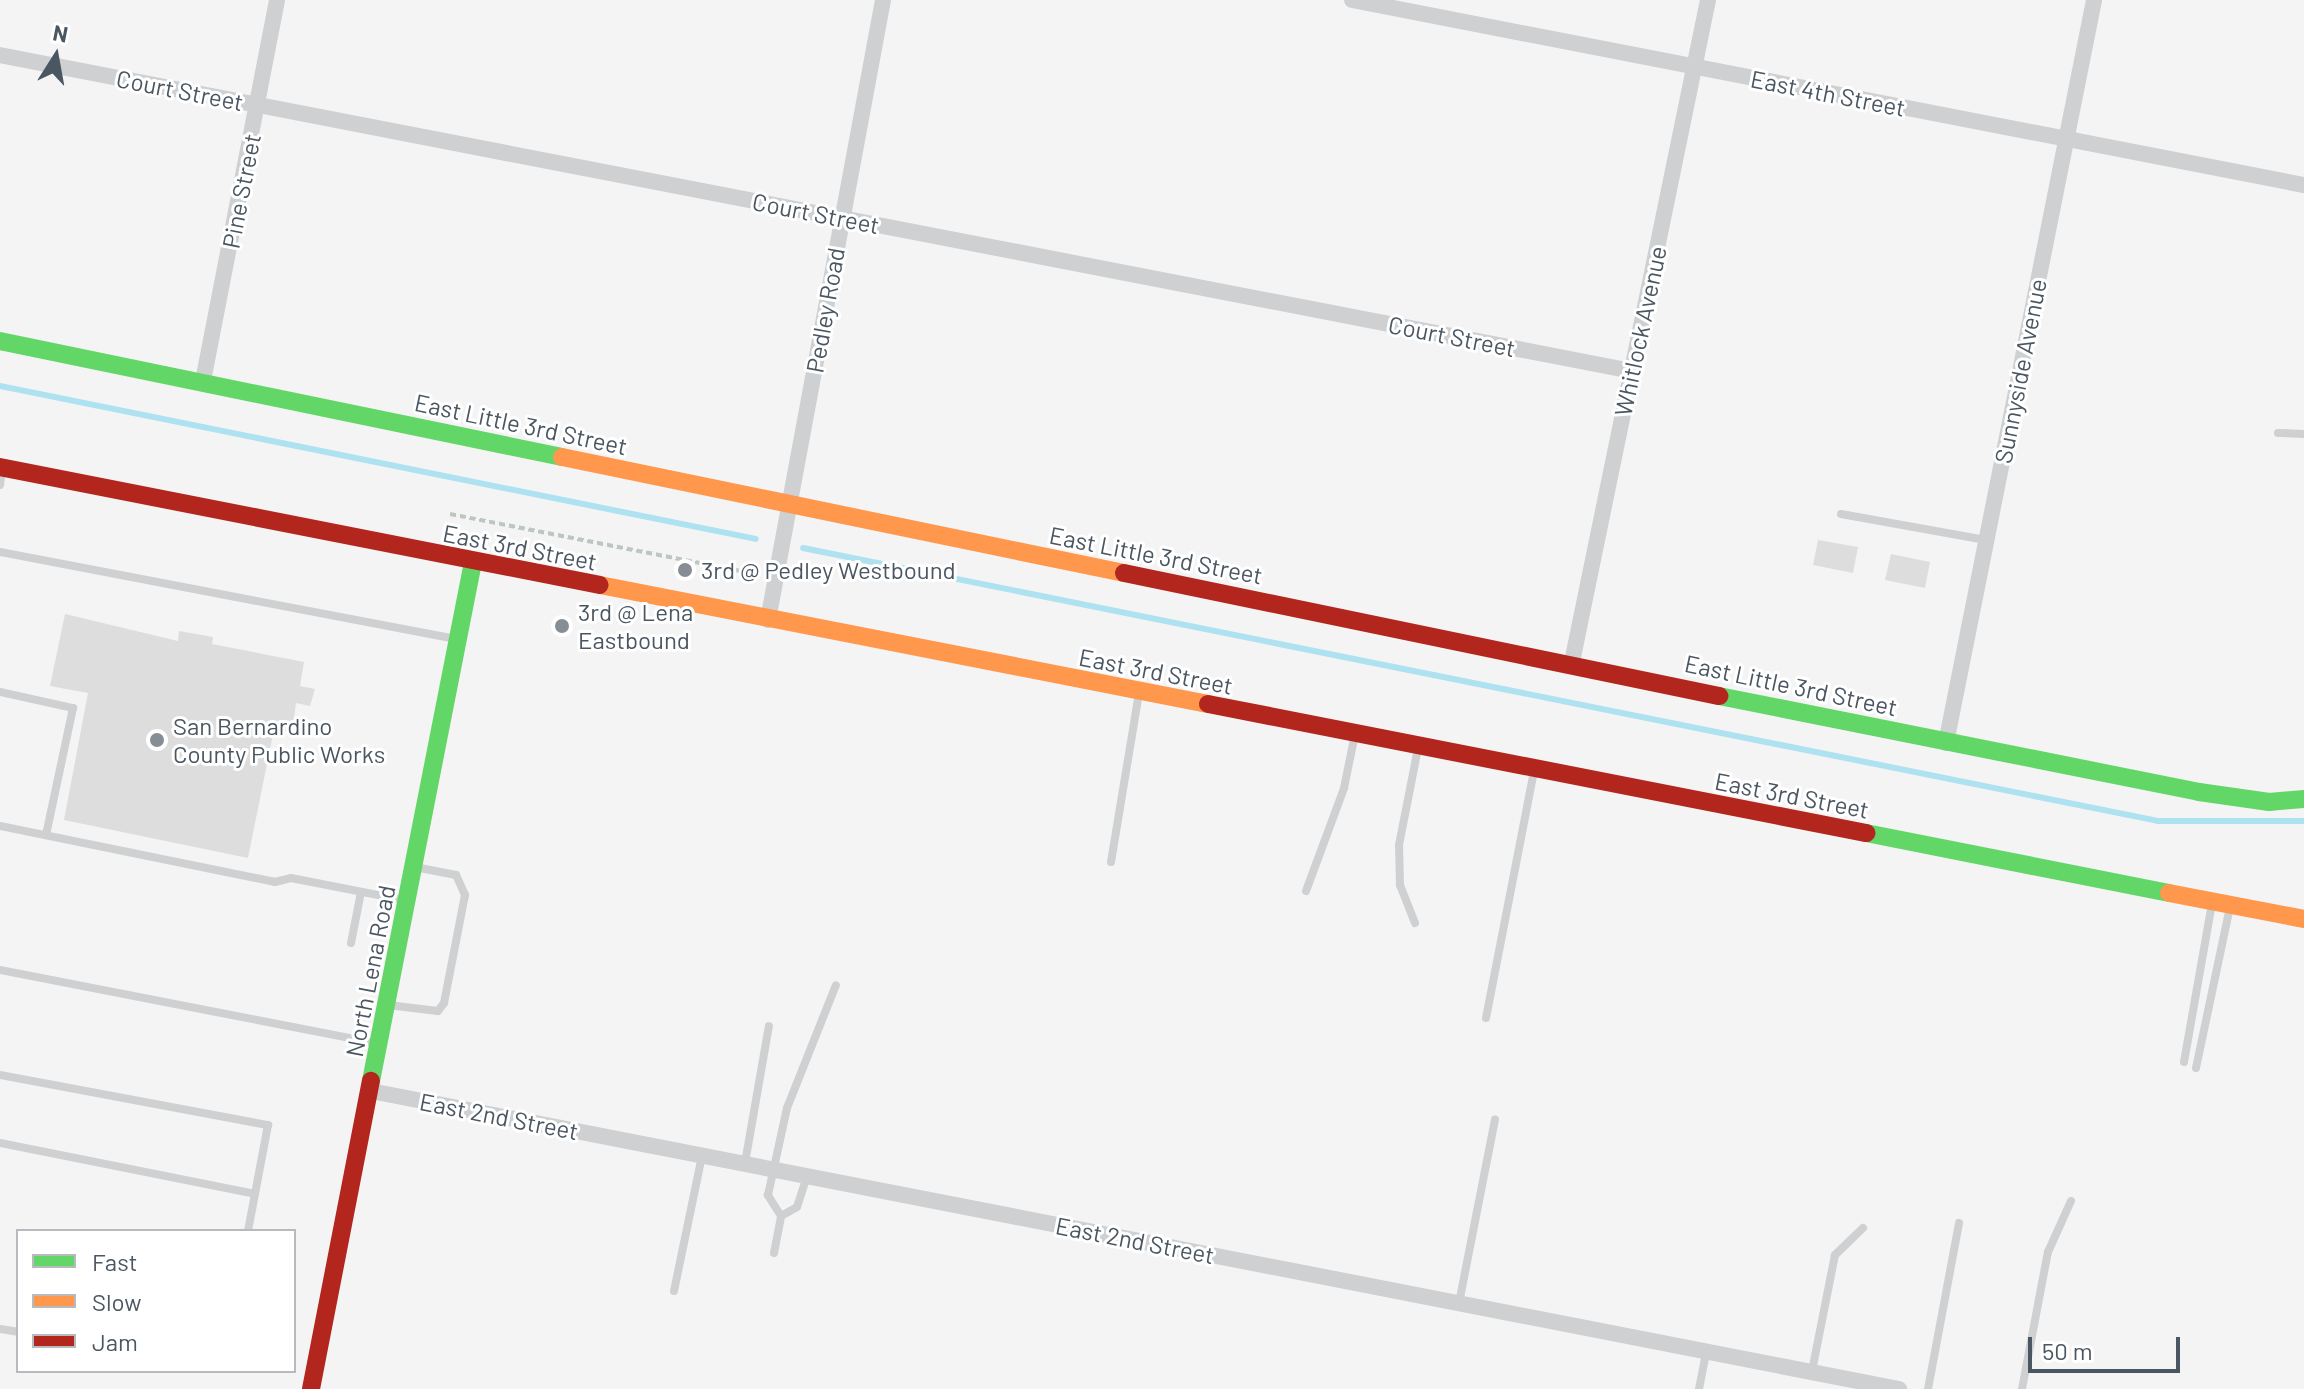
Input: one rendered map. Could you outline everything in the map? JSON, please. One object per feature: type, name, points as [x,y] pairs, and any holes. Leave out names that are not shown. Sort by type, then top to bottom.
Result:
[{"type":"street","name":"Pine Street","points":[[203,381],[277,0]]},
{"type":"street","name":"Pedley Road","points":[[768,620],[883,0]]},
{"type":"street","name":"East 4th Street","points":[[1352,0],[2304,185]]},
{"type":"street","name":"Whitlock Avenue","points":[[1572,662],[1708,0]]},
{"type":"street","name":"Sunnyside Avenue","points":[[1946,743],[2094,0]]},
{"type":"street","name":"Court Street","points":[[0,55],[1632,371]]},
{"type":"street","name":"East Little 3rd Street","points":[[0,341],[203,381],[789,506],[1572,662],[1946,743],[2199,792],[2269,802],[2304,799]]},
{"type":"street","name":"East 3rd Street","points":[[1,473],[2304,919]]},
{"type":"street","name":"North Lena Road","points":[[311,1389],[473,562]]},
{"type":"street","name":"East 2nd Street","points":[[371,1091],[1899,1389]]},
{"type":"lane","points":[[2278,433],[2304,434]]},
{"type":"lane","points":[[1841,514],[1986,540]]},
{"type":"lane","points":[[0,552],[458,640]]},
{"type":"lane","points":[[0,692],[73,708],[46,835]]},
{"type":"lane","points":[[1111,862],[1139,692]]},
{"type":"lane","points":[[1306,891],[1344,788],[1355,734]]},
{"type":"lane","points":[[1415,923],[1400,885],[1399,845],[1418,747]]},
{"type":"lane","points":[[1486,1018],[1535,769]]},
{"type":"lane","points":[[0,826],[275,882],[291,878],[408,901]]},
{"type":"lane","points":[[388,1005],[438,1011],[447,988],[465,895],[456,875],[414,867]]},
{"type":"lane","points":[[351,943],[361,892]]},
{"type":"lane","points":[[2184,1062],[2221,904]]},
{"type":"lane","points":[[2196,1068],[2221,904]]},
{"type":"lane","points":[[0,970],[380,1044]]},
{"type":"lane","points":[[774,1253],[781,1216],[768,1195],[772,1169],[787,1108],[836,985]]},
{"type":"lane","points":[[745,1164],[769,1026]]},
{"type":"lane","points":[[0,1075],[268,1125],[248,1229]]},
{"type":"lane","points":[[1459,1303],[1495,1119]]},
{"type":"lane","points":[[0,1143],[255,1194]]},
{"type":"lane","points":[[674,1291],[702,1156]]},
{"type":"lane","points":[[781,1216],[797,1207],[807,1176]]},
{"type":"lane","points":[[2022,1389],[2048,1252],[2071,1201]]},
{"type":"lane","points":[[1928,1389],[1959,1223]]},
{"type":"lane","points":[[1812,1372],[1835,1255],[1863,1228]]},
{"type":"lane","points":[[1699,1389],[1706,1351]]},
{"type":"path","points":[[450,514],[775,577]]},
{"type":"building","points":[[1818,540],[1858,547],[1853,573],[1813,565]]},
{"type":"building","points":[[1891,554],[1930,562],[1925,588],[1885,580]]},
{"type":"building","name":"San Bernardino County Public Works","points":[[65,614],[178,641],[179,631],[213,637],[212,644],[304,662],[300,686],[315,689],[310,706],[296,703],[292,732],[274,729],[248,858],[64,820],[88,693],[50,686]]},
{"type":"waterway","points":[[0,386],[756,539]]},
{"type":"waterway","points":[[803,548],[2158,821],[2304,821]]},
{"type":"traffic: fast","points":[[0,341],[562,457]]},
{"type":"traffic: fast","points":[[371,1081],[473,562]]},
{"type":"traffic: fast","points":[[1719,696],[2199,792],[2269,802],[2304,799]]},
{"type":"traffic: fast","points":[[1866,833],[2169,893]]},
{"type":"traffic: slow","points":[[562,457],[1124,573]]},
{"type":"traffic: slow","points":[[600,585],[1208,704]]},
{"type":"traffic: slow","points":[[2169,893],[2304,919]]},
{"type":"traffic: jam","points":[[0,467],[600,585]]},
{"type":"traffic: jam","points":[[1124,573],[1719,696]]},
{"type":"traffic: jam","points":[[1208,704],[1866,833]]},
{"type":"traffic: jam","points":[[311,1389],[371,1081]]},
{"type":"place","name":"3rd @ Pedley Westbound","points":[[685,570]]},
{"type":"place","name":"3rd @ Lena Eastbound","points":[[562,626]]},
{"type":"place","name":"San Bernardino County Public Works","points":[[157,740]]}]
